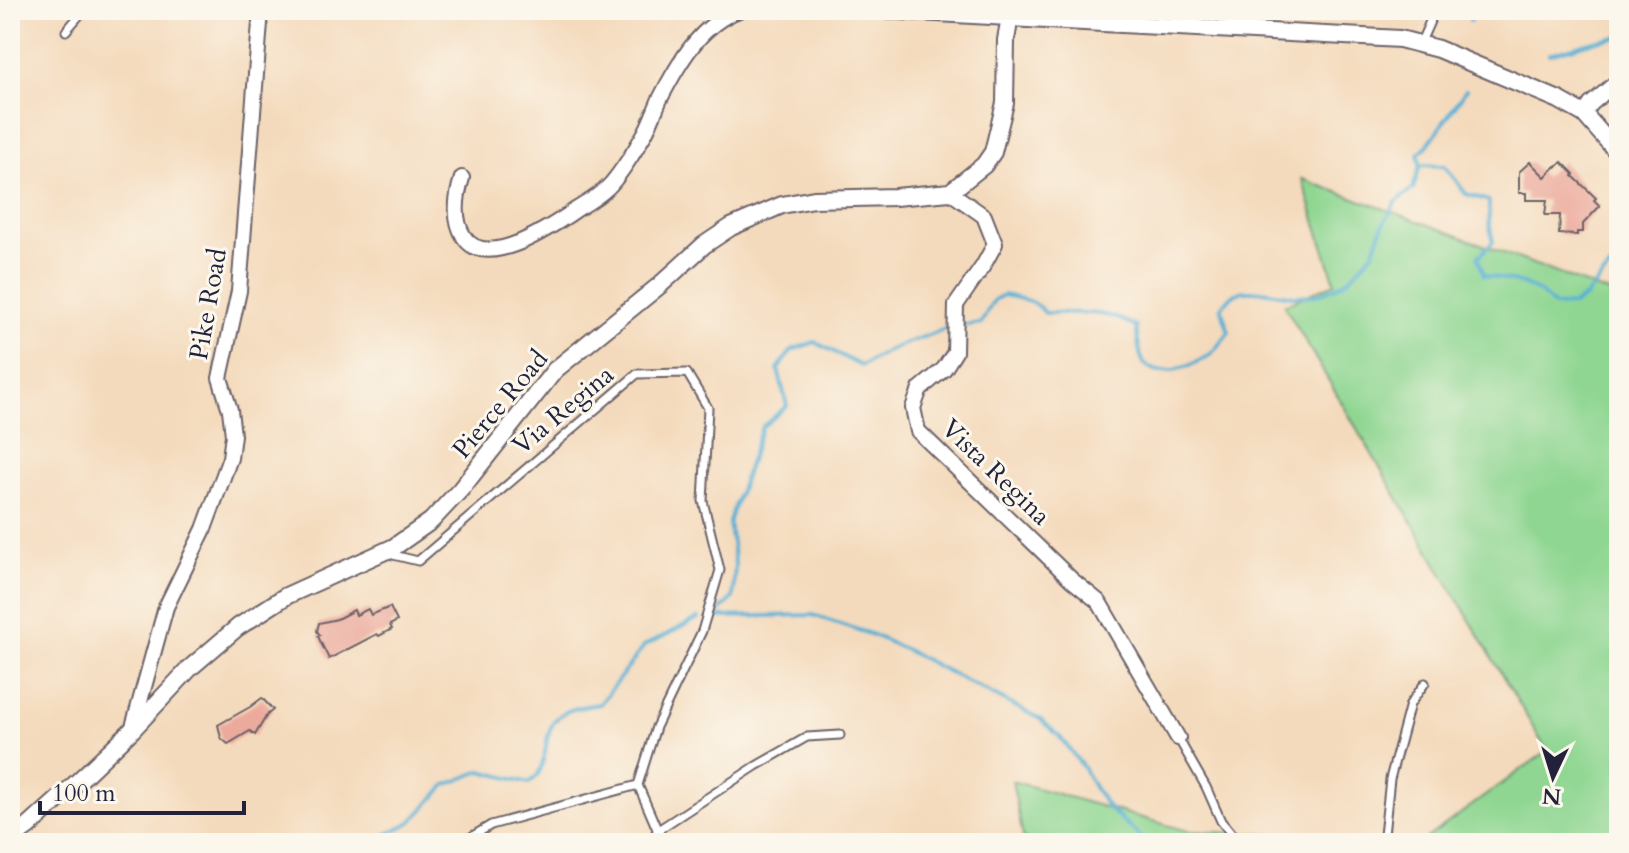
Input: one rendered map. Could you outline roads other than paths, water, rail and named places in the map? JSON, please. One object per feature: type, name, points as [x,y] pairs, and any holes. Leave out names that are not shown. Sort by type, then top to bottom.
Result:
[{"type":"street","name":"Pike Road","points":[[132,730],[166,607],[204,529],[230,458],[233,435],[230,410],[220,378],[239,291],[261,10]]},
{"type":"street","points":[[462,178],[458,190],[457,218],[469,245],[480,249],[499,249],[526,240],[559,222],[611,184],[645,133],[690,47],[710,27],[739,10]]},
{"type":"street","points":[[865,10],[1010,14],[1400,39],[1438,49],[1559,100],[1584,114],[1619,154]]},
{"type":"street","points":[[950,192],[984,165],[993,152],[1005,103],[1006,40],[1010,14]]},
{"type":"street","points":[[1584,114],[1619,80]]},
{"type":"street","name":"Pierce Road","points":[[10,840],[71,788],[132,730],[190,668],[238,627],[286,596],[394,547],[431,521],[555,370],[704,245],[731,227],[782,205],[814,199],[950,192]]},
{"type":"street","name":"Vista Regina","points":[[950,192],[984,216],[995,244],[956,305],[955,352],[944,369],[920,389],[913,408],[918,431],[1072,580],[1099,602],[1178,738]]},
{"type":"lane","points":[[66,31],[84,10]]},
{"type":"lane","points":[[1420,44],[1435,10]]},
{"type":"lane","name":"Via Regina","points":[[383,552],[418,561],[637,374],[687,373],[708,408],[703,501],[720,570],[702,631],[656,727],[638,785]]},
{"type":"lane","points":[[1378,843],[1384,835],[1390,779],[1410,704],[1425,683]]},
{"type":"lane","points":[[649,843],[658,830],[756,766],[807,737],[840,735]]},
{"type":"lane","points":[[1178,738],[1221,821],[1239,843]]},
{"type":"lane","points":[[461,843],[491,825],[638,785],[663,843]]},
{"type":"waterway","points":[[1470,21],[1471,10]]},
{"type":"waterway","points":[[1549,54],[1619,37]]},
{"type":"waterway","points":[[1420,165],[1418,154],[1466,90]]},
{"type":"waterway","points":[[959,326],[981,323],[994,300],[1003,295],[1032,302],[1045,313],[1092,313],[1125,321],[1136,327],[1140,355],[1150,368],[1167,371],[1185,367],[1208,356],[1229,332],[1221,307],[1232,296],[1243,291],[1317,295],[1350,278],[1374,251],[1383,225],[1396,202],[1413,189],[1420,165],[1445,166],[1466,194],[1489,201],[1493,242],[1478,257],[1484,275],[1531,288],[1554,306],[1573,305],[1585,297],[1612,266],[1619,266]]},
{"type":"waterway","points":[[713,617],[733,598],[735,564],[729,522],[762,427],[787,406],[778,369],[792,350],[815,342],[861,366],[891,349],[950,327]]},
{"type":"waterway","points":[[716,617],[813,615],[873,635],[906,650],[1040,719],[1059,736],[1083,767],[1110,810],[1148,843]]},
{"type":"waterway","points":[[369,843],[411,822],[446,785],[481,771],[529,783],[541,768],[550,729],[562,714],[600,704],[644,646],[699,618]]}]
